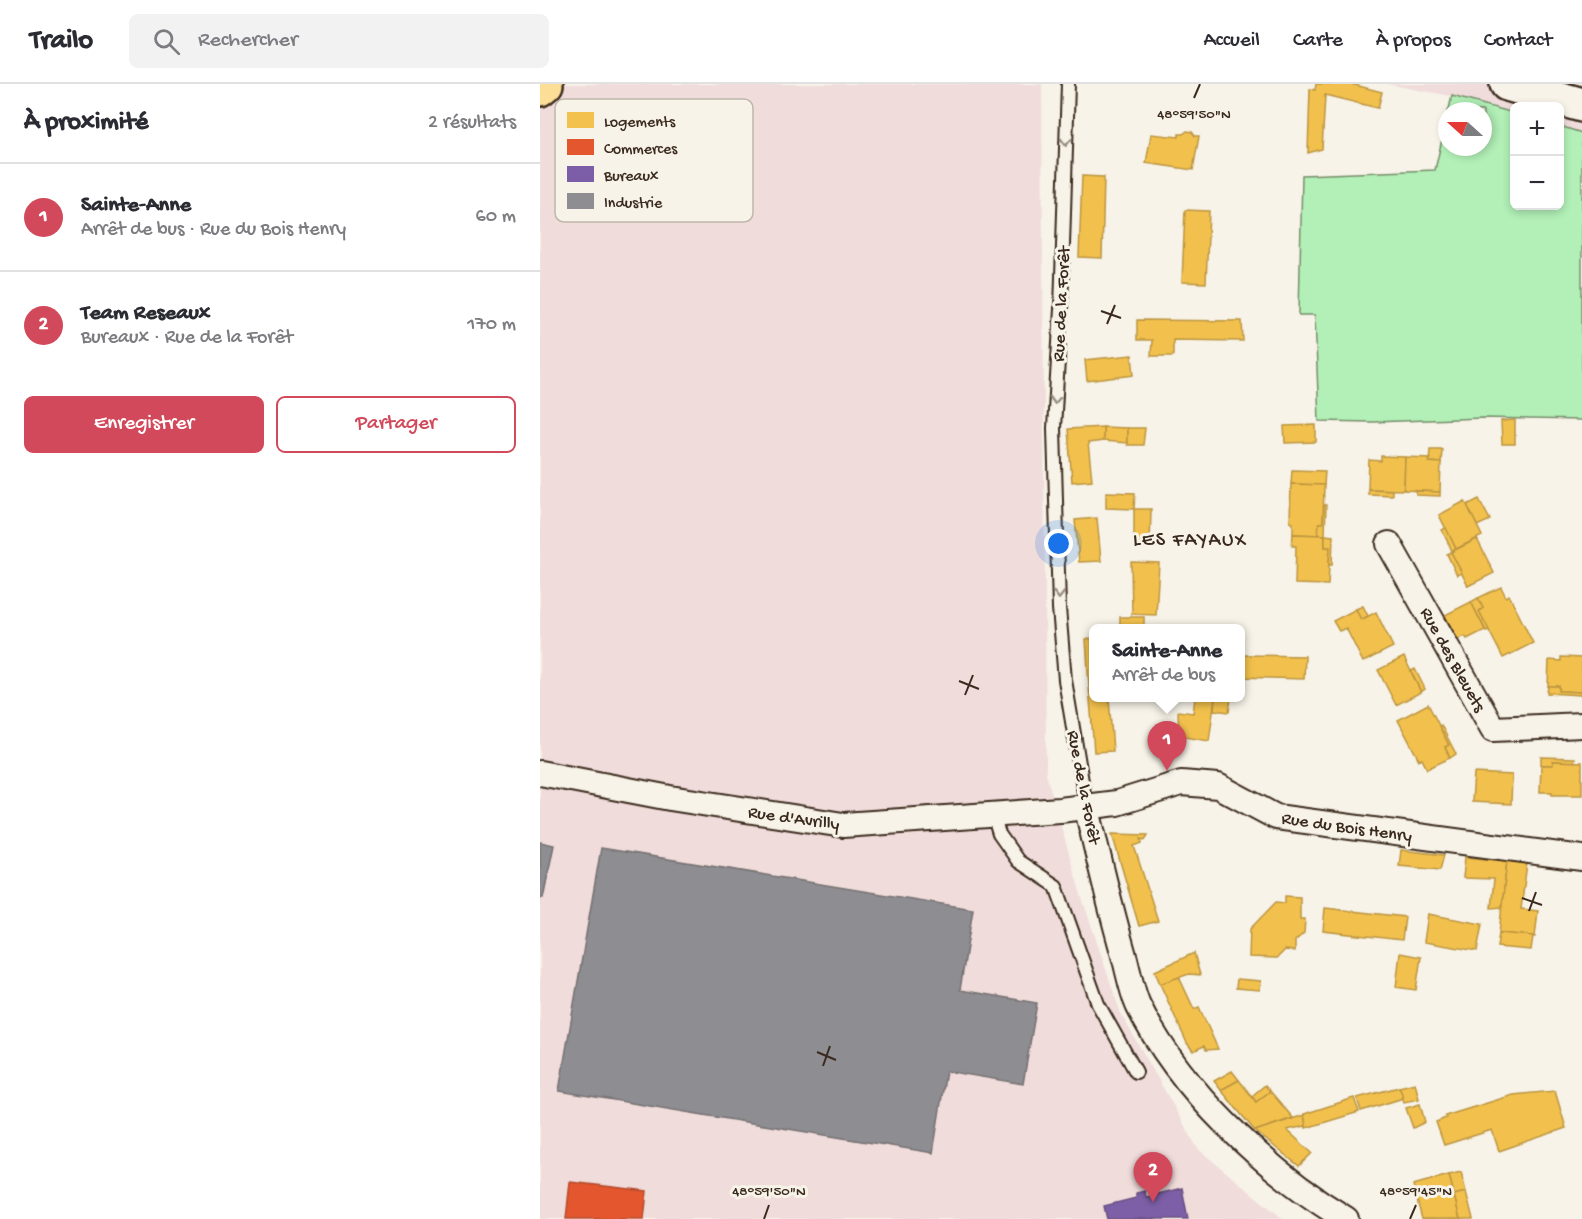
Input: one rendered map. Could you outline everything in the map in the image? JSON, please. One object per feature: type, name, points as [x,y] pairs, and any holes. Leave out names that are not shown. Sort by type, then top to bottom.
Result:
[{"type":"main road","points":[[540,89],[546,84]]},
{"type":"main road","points":[[1507,84],[1582,105]]},
{"type":"street","name":"Rue des Bleuets","points":[[1389,544],[1493,729],[1582,725]]},
{"type":"street","name":"Rue d'Avrilly","points":[[540,773],[670,798],[843,825],[1060,810],[1086,806]]},
{"type":"street","name":"Rue du Bois Henry","points":[[1086,806],[1117,803],[1180,783],[1218,786],[1276,817],[1582,858]]},
{"type":"street","name":"Rue de la Forêt","points":[[1086,806],[1109,902],[1138,1004],[1180,1074],[1244,1142],[1317,1202],[1346,1219]]},
{"type":"lane","name":"Rue de la Forêt","points":[[1068,84],[1061,309],[1054,428],[1059,608],[1065,680],[1086,806]]},
{"type":"lane","points":[[993,815],[999,834],[1018,861],[1056,886],[1098,1004],[1136,1072]]},
{"type":"shaded area","points":[[540,84],[1042,84],[1046,774],[1080,892],[1121,1014],[1198,1149],[1283,1219],[540,1219]]},
{"type":"shaded area","points":[[1386,84],[1582,84],[1582,133],[1564,127],[1564,102],[1510,102],[1510,112],[1492,107],[1492,102],[1476,102]]},
{"type":"green space","points":[[1452,96],[1474,102],[1451,102]]},
{"type":"green space","points":[[1492,107],[1510,112],[1510,210],[1564,210],[1564,127],[1582,133],[1582,420],[1483,418],[1372,422],[1319,421],[1315,315],[1299,315],[1302,175],[1435,170],[1438,156],[1492,156]]},
{"type":"building: Logements","points":[[1316,84],[1351,84],[1382,92],[1378,108],[1325,95],[1322,149],[1308,153],[1310,89],[1315,90]]},
{"type":"building: Logements","points":[[1187,131],[1199,136],[1193,170],[1146,163],[1151,134],[1179,137],[1179,134]]},
{"type":"building: Logements","points":[[1082,176],[1104,177],[1102,258],[1079,257]]},
{"type":"building: Logements","points":[[1185,210],[1209,211],[1206,283],[1182,282]]},
{"type":"building: Logements","points":[[1137,320],[1242,321],[1243,341],[1173,340],[1173,356],[1151,356],[1152,340],[1137,340]]},
{"type":"building: Logements","points":[[1132,355],[1134,375],[1087,381],[1085,360]]},
{"type":"building: Logements","points":[[1515,420],[1515,444],[1502,444],[1501,421]]},
{"type":"building: Logements","points":[[1316,425],[1316,442],[1285,443],[1284,426]]},
{"type":"building: Logements","points":[[1103,427],[1127,428],[1127,443],[1103,441]]},
{"type":"building: Logements","points":[[1103,427],[1103,441],[1088,443],[1092,480],[1072,482],[1068,429]]},
{"type":"building: Logements","points":[[1127,428],[1145,428],[1143,445],[1127,445]]},
{"type":"building: Logements","points":[[1430,449],[1442,449],[1441,463],[1429,462]]},
{"type":"building: Logements","points":[[1381,456],[1405,457],[1404,490],[1368,489],[1369,460],[1381,461]]},
{"type":"building: Logements","points":[[1405,457],[1430,458],[1429,462],[1441,463],[1440,492],[1404,490]]},
{"type":"building: Logements","points":[[1292,470],[1325,471],[1324,485],[1291,484]]},
{"type":"building: Logements","points":[[1291,484],[1324,485],[1323,523],[1319,523],[1318,535],[1293,534],[1293,523],[1290,522]]},
{"type":"building: Logements","points":[[1368,489],[1392,490],[1392,495],[1368,494]]},
{"type":"building: Logements","points":[[1416,491],[1440,492],[1440,496],[1416,495]]},
{"type":"building: Logements","points":[[1106,492],[1135,493],[1134,509],[1106,508]]},
{"type":"building: Logements","points":[[1479,499],[1490,520],[1477,526],[1467,505]]},
{"type":"building: Logements","points":[[1465,501],[1482,536],[1456,549],[1439,515]]},
{"type":"building: Logements","points":[[1324,505],[1326,505],[1325,535],[1318,535],[1319,523],[1323,523]]},
{"type":"building: Logements","points":[[1134,509],[1151,509],[1150,546],[1134,546]]},
{"type":"building: Logements","points":[[1097,518],[1101,561],[1079,562],[1075,520]]},
{"type":"building: Logements","points":[[1446,528],[1456,549],[1452,551],[1442,530]]},
{"type":"building: Logements","points":[[1293,534],[1325,535],[1325,547],[1330,547],[1328,585],[1295,584],[1296,546],[1292,546]]},
{"type":"building: Logements","points":[[1325,535],[1333,536],[1332,565],[1329,565],[1330,547],[1325,547]]},
{"type":"building: Logements","points":[[1477,539],[1494,573],[1468,586],[1451,552]]},
{"type":"building: Logements","points":[[1451,552],[1462,573],[1457,575],[1447,554]]},
{"type":"building: Logements","points":[[1131,562],[1159,563],[1156,615],[1132,614]]},
{"type":"building: Logements","points":[[1501,587],[1506,597],[1509,595],[1533,643],[1503,658],[1479,611],[1483,608],[1478,598]]},
{"type":"building: Logements","points":[[1478,598],[1483,608],[1479,611],[1489,630],[1486,631],[1471,602]]},
{"type":"building: Logements","points":[[1471,602],[1485,630],[1467,639],[1465,636],[1457,640],[1445,615]]},
{"type":"building: Logements","points":[[1363,606],[1368,616],[1361,620],[1356,609]]},
{"type":"building: Logements","points":[[1356,609],[1361,620],[1376,612],[1393,647],[1363,662],[1346,628],[1339,631],[1333,621]]},
{"type":"building: Logements","points":[[1120,617],[1144,617],[1144,624],[1120,624]]},
{"type":"building: Logements","points":[[1086,639],[1089,639],[1089,686]]},
{"type":"building: Logements","points":[[1245,655],[1305,656],[1304,679],[1245,677]]},
{"type":"building: Logements","points":[[1404,657],[1421,692],[1396,705],[1378,670]]},
{"type":"building: Logements","points":[[1561,657],[1582,658],[1582,692],[1559,691],[1559,686],[1548,686],[1549,660],[1561,661]]},
{"type":"building: Logements","points":[[1415,669],[1425,689],[1421,692],[1411,671]]},
{"type":"building: Logements","points":[[1548,686],[1559,686],[1559,691],[1581,692],[1581,695],[1547,693]]},
{"type":"building: Logements","points":[[1090,702],[1109,702],[1113,751],[1094,752]]},
{"type":"building: Logements","points":[[1194,702],[1214,702],[1209,741],[1179,736],[1178,711],[1193,713]]},
{"type":"building: Logements","points":[[1215,702],[1230,702],[1229,712],[1214,710]]},
{"type":"building: Logements","points":[[1428,704],[1449,745],[1445,747],[1450,758],[1427,769],[1422,759],[1419,760],[1398,720]]},
{"type":"building: Logements","points":[[1441,725],[1456,754],[1450,758],[1445,747],[1449,745],[1439,726]]},
{"type":"building: Logements","points":[[1541,757],[1575,758],[1574,762],[1553,761],[1553,765],[1541,765]]},
{"type":"building: Logements","points":[[1553,761],[1582,762],[1582,795],[1552,795],[1552,792],[1540,792],[1541,765],[1553,765]]},
{"type":"building: Logements","points":[[1474,773],[1512,775],[1511,804],[1472,802]]},
{"type":"building: Logements","points":[[1112,834],[1148,835],[1145,840],[1141,839],[1142,843],[1134,846],[1158,921],[1139,926]]},
{"type":"building: Logements","points":[[1401,850],[1444,855],[1440,870],[1399,866]]},
{"type":"building: Logements","points":[[1465,857],[1507,861],[1502,907],[1491,908],[1494,879],[1463,878]]},
{"type":"building: Logements","points":[[1507,861],[1527,863],[1521,909],[1538,911],[1535,937],[1499,933]]},
{"type":"building: Logements","points":[[1285,896],[1300,897],[1300,919],[1305,919],[1304,933],[1295,941],[1295,951],[1285,950],[1277,958],[1249,957],[1250,929],[1276,902],[1285,903]]},
{"type":"building: Logements","points":[[1325,908],[1405,917],[1402,940],[1323,931]]},
{"type":"building: Logements","points":[[1428,914],[1482,924],[1477,951],[1424,942]]},
{"type":"building: Logements","points":[[1499,933],[1533,936],[1531,950],[1497,947]]},
{"type":"building: Logements","points":[[1194,953],[1200,975],[1189,974],[1160,984],[1155,971]]},
{"type":"building: Logements","points":[[1400,953],[1421,957],[1416,990],[1396,987]]},
{"type":"building: Logements","points":[[1179,977],[1194,1009],[1199,1007],[1218,1049],[1206,1050],[1204,1046],[1193,1051],[1187,1043],[1160,984]]},
{"type":"building: Logements","points":[[1237,979],[1261,981],[1260,990],[1236,988]]},
{"type":"building: Logements","points":[[1232,1071],[1239,1080],[1221,1090],[1214,1081]]},
{"type":"building: Logements","points":[[1239,1080],[1256,1102],[1270,1091],[1293,1118],[1255,1131],[1221,1090]]},
{"type":"building: Logements","points":[[1415,1083],[1419,1099],[1404,1102],[1399,1087]]},
{"type":"building: Logements","points":[[1265,1085],[1270,1091],[1256,1102],[1252,1096]]},
{"type":"building: Logements","points":[[1399,1087],[1403,1096],[1400,1099],[1361,1111],[1357,1098]]},
{"type":"building: Logements","points":[[1555,1091],[1566,1128],[1499,1151],[1492,1130],[1444,1145],[1436,1122],[1446,1118],[1445,1116],[1513,1095]]},
{"type":"building: Logements","points":[[1354,1098],[1359,1112],[1306,1128],[1304,1114]]},
{"type":"building: Logements","points":[[1420,1104],[1425,1122],[1413,1128],[1406,1108]]},
{"type":"building: Logements","points":[[1304,1115],[1306,1126],[1287,1130],[1312,1153],[1299,1166],[1255,1131]]},
{"type":"building: Logements","points":[[1461,1172],[1466,1192],[1454,1195],[1449,1175]]},
{"type":"building: Logements","points":[[1449,1175],[1460,1219],[1422,1219],[1413,1185]]},
{"type":"building: Logements","points":[[1466,1192],[1473,1219],[1460,1219],[1454,1195]]},
{"type":"building: Commerces","points":[[570,1182],[647,1191],[644,1219],[566,1219]]},
{"type":"building: Bureaux","points":[[1182,1188],[1188,1219],[1107,1219],[1104,1206],[1136,1198],[1136,1193],[1145,1191],[1146,1197]]},
{"type":"building: Industrie","points":[[540,842],[554,845],[543,898],[540,897]]},
{"type":"building: Industrie","points":[[601,848],[973,909],[960,990],[1037,1003],[1023,1084],[946,1071],[933,1153],[559,1091]]},
{"type":"place","name":"Sainte-Anne","points":[[1167,771]]},
{"type":"place","name":"Team Reseaux","points":[[1153,1202]]},
{"type":"district","name":"LES FAYAUX","points":[[1190,538]]}]
